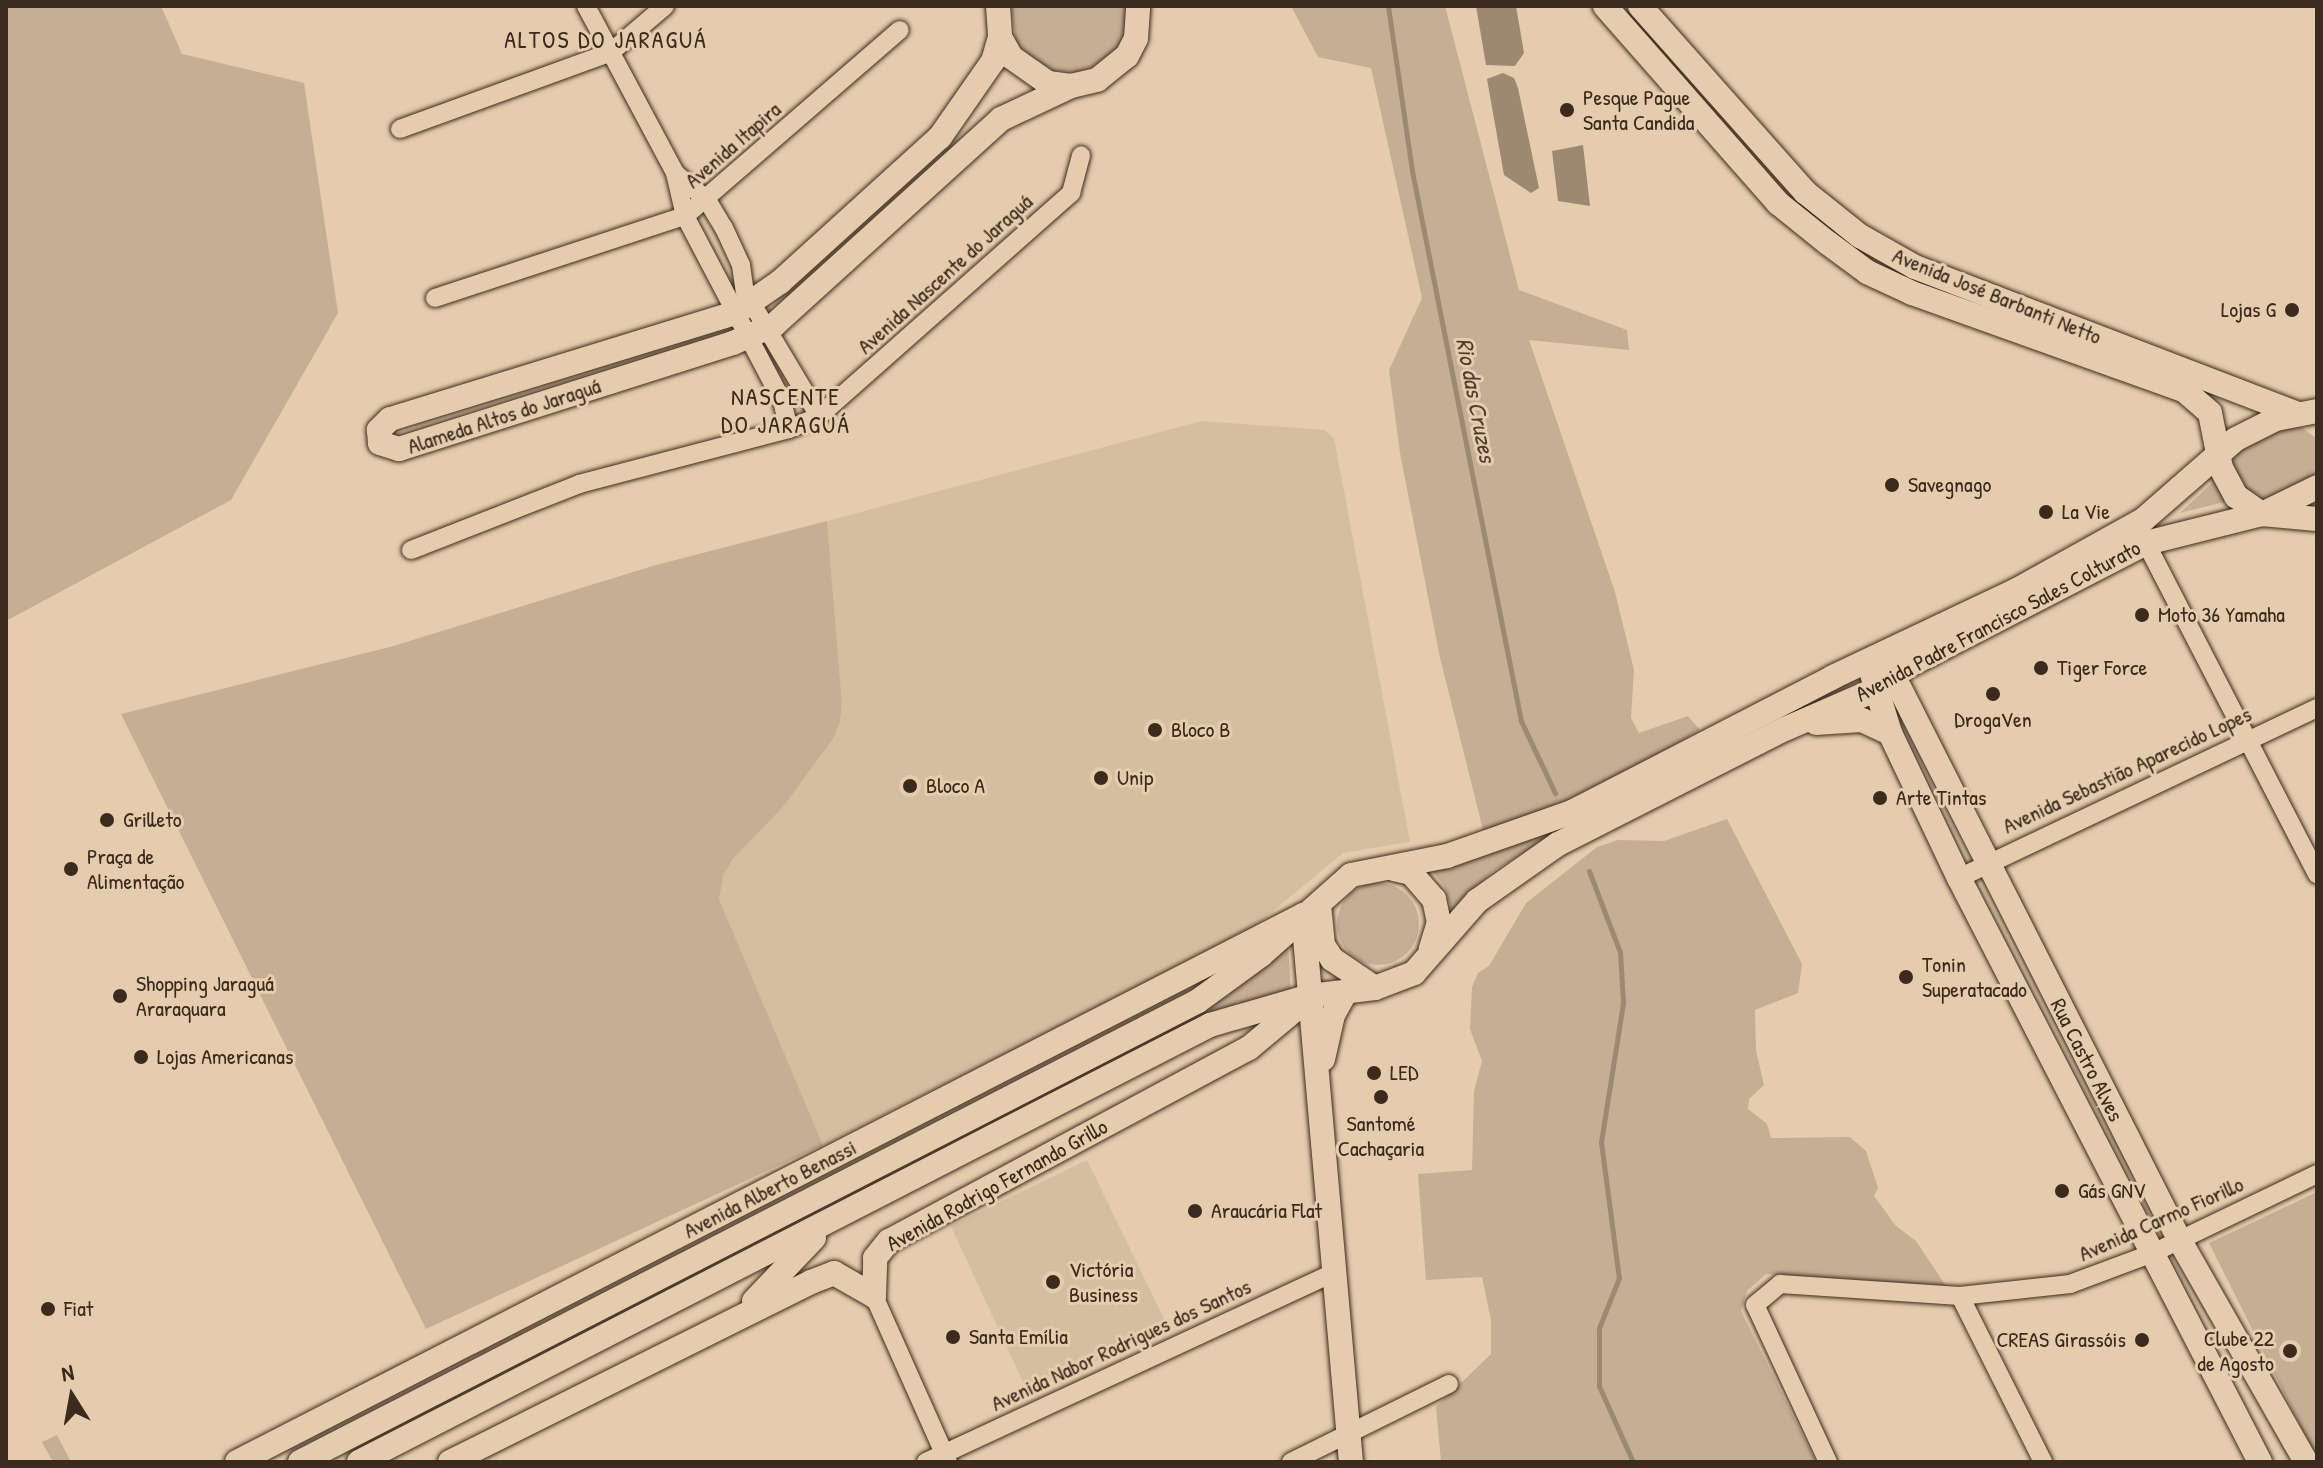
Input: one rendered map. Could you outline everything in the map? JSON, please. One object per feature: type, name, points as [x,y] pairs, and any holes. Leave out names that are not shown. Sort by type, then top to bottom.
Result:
[{"type":"main road","name":"Avenida José Barbanti Netto","points":[[1605,6],[1778,203],[1860,267],[1912,293],[2185,391],[2210,413],[2219,453],[2236,496],[2262,514]]},
{"type":"main road","name":"Avenida José Barbanti Netto","points":[[1640,6],[1805,192],[1860,236],[1915,267],[2311,417]]},
{"type":"main road","name":"Alameda Altos do Jaraguá","points":[[996,16],[993,61],[940,137],[780,282],[743,307],[390,419],[379,430],[380,443],[399,449],[755,337],[1001,119],[1113,70],[1136,38],[1143,10]]},
{"type":"main road","points":[[996,16],[1027,73],[1071,86]]},
{"type":"main road","name":"Avenida Padre Francisco Sales Colturato","points":[[1394,869],[1474,848],[1572,812],[1833,677],[1967,616],[2143,520],[2219,453],[2256,427],[2311,417]]},
{"type":"main road","points":[[2262,514],[2317,487]]},
{"type":"main road","name":"Avenida Padre Francisco Sales Colturato","points":[[1428,959],[1477,901],[1520,866],[1790,726],[1885,682],[2146,543],[2262,514]]},
{"type":"main road","points":[[2262,514],[2317,519]]},
{"type":"main road","name":"Rua Castro Alves","points":[[1870,659],[1956,799],[2180,1241],[2306,1462]]},
{"type":"main road","name":"Rua Castro Alves","points":[[1885,682],[1890,733],[1927,813],[2260,1462]]},
{"type":"main road","points":[[1790,726],[1862,720],[1890,733]]},
{"type":"main road","points":[[1927,813],[1956,799]]},
{"type":"main road","points":[[300,1462],[1198,1001],[1261,955],[1351,875],[1394,869],[1411,873],[1434,899],[1439,922],[1428,959],[1414,973],[1375,988],[1310,996],[1210,1025],[359,1462]]},
{"type":"main road","points":[[1311,908],[1323,945],[1332,959],[1375,988]]},
{"type":"main road","points":[[1311,908],[1310,996],[1351,1462]]},
{"type":"main road","name":"Avenida Alberto Benassi","points":[[237,1462],[1311,908]]},
{"type":"main road","points":[[1319,1093],[1333,1015],[1346,992]]},
{"type":"main road","name":"Avenida Rodrigo Fernando Grillo","points":[[874,1296],[875,1258],[889,1241],[1249,1048],[1310,996]]},
{"type":"main road","points":[[747,1309],[827,1224]]},
{"type":"main road","points":[[450,1462],[747,1309],[834,1273],[874,1296]]},
{"type":"street","points":[[586,6],[675,173],[685,216],[743,307],[755,337],[819,416]]},
{"type":"street","points":[[400,129],[611,52],[665,6]]},
{"type":"street","name":"Avenida Itapira","points":[[435,298],[711,208],[900,30]]},
{"type":"street","name":"Avenida Nascente do Jaraguá","points":[[411,550],[453,529],[579,484],[785,421],[819,416],[1071,193],[1081,155]]},
{"type":"street","points":[[675,173],[711,208],[741,265],[738,273],[743,307]]},
{"type":"street","points":[[755,337],[747,360],[771,406],[785,421]]},
{"type":"street","points":[[2146,543],[2250,739],[2317,874]]},
{"type":"street","name":"Avenida Sebastião Aparecido Lopes","points":[[1959,878],[2317,708]]},
{"type":"street","name":"Avenida Carmo Fiorillo","points":[[1828,1462],[1755,1305],[1780,1284],[1960,1296],[2070,1284],[2180,1241],[2317,1174]]},
{"type":"street","name":"Avenida Nabor Rodrigues dos Santos","points":[[926,1462],[946,1458],[1336,1272]]},
{"type":"street","points":[[874,1296],[946,1458]]},
{"type":"street","points":[[1960,1296],[2043,1462]]},
{"type":"street","points":[[1291,1462],[1449,1384]]},
{"type":"shaded area","points":[[6,6],[161,6],[182,54],[304,83],[338,313],[231,500],[6,621]]},
{"type":"shaded area","points":[[1011,6],[1127,6],[1128,22],[1119,46],[1102,63],[1078,72],[1054,71],[1031,60],[1016,41]]},
{"type":"shaded area","points":[[1291,6],[1445,6],[1519,290],[1627,330],[1629,350],[1529,340],[1615,592],[1634,670],[1631,718],[1639,733],[1688,716],[1700,730],[1613,781],[1484,834],[1440,658],[1400,453],[1389,370],[1422,298],[1371,68],[1318,57]]},
{"type":"shaded area","points":[[1476,6],[1516,6],[1524,53],[1515,66],[1486,65]]},
{"type":"shaded area","points":[[1503,73],[1514,78],[1518,88],[1539,188],[1531,193],[1504,175],[1487,79]]},
{"type":"shaded area","points":[[1583,145],[1590,206],[1558,201],[1552,151]]},
{"type":"shaded area","name":"Unip","points":[[1202,421],[1324,430],[1334,438],[1410,842],[1343,853],[1249,931],[823,1145],[719,899],[722,876],[733,859],[783,807],[833,739],[840,722],[842,703],[827,521]]},
{"type":"shaded area","points":[[2296,423],[2317,439],[2317,477],[2265,504],[2246,499],[2232,467],[2235,455],[2249,441]]},
{"type":"shaded area","points":[[2214,481],[2225,502],[2180,513]]},
{"type":"shaded area","points":[[827,521],[842,703],[840,722],[833,739],[783,807],[733,859],[723,876],[719,899],[823,1145],[426,1329],[121,714],[390,647],[656,565]]},
{"type":"shaded area","points":[[1858,674],[1861,680],[1560,831],[1493,871],[1452,911],[1444,886],[1430,868]]},
{"type":"shaded area","points":[[1727,819],[1802,964],[1798,993],[1755,1010],[1756,1050],[1764,1085],[1749,1099],[1748,1109],[1767,1124],[1771,1138],[1850,1137],[1866,1151],[1878,1188],[1874,1196],[1896,1226],[1916,1241],[1946,1286],[1766,1274],[1747,1291],[1741,1311],[1816,1462],[1441,1462],[1436,1407],[1491,1354],[1491,1320],[1482,1277],[1426,1280],[1418,1174],[1472,1170],[1474,1091],[1482,1061],[1470,1029],[1472,987],[1478,973],[1489,966],[1526,903],[1597,847],[1618,840],[1664,841]]},
{"type":"shaded area","points":[[1370,883],[1386,883],[1401,890],[1412,901],[1419,924],[1416,940],[1407,953],[1386,965],[1370,965],[1355,958],[1344,947],[1337,932],[1337,916],[1344,901],[1355,890]]},
{"type":"shaded area","points":[[1288,943],[1291,995],[1214,1016],[1207,1006]]},
{"type":"shaded area","points":[[1087,1160],[1168,1327],[1028,1393],[951,1226]]},
{"type":"shaded area","name":"Clube 22 de Agosto","points":[[2317,1192],[2317,1459],[2209,1243]]},
{"type":"shaded area","points":[[57,1435],[71,1462],[53,1462],[42,1442]]},
{"type":"waterway","name":"Rio das Cruzes","points":[[1388,6],[1412,171],[1521,721],[1555,793]]},
{"type":"waterway","points":[[1589,871],[1620,952],[1623,1003],[1601,1142],[1619,1278],[1599,1328],[1599,1386],[1633,1462]]},
{"type":"place","name":"Pesque Pague Santa Candida","points":[[1567,110]]},
{"type":"place","name":"Lojas G","points":[[2292,310]]},
{"type":"place","name":"Savegnago","points":[[1892,485]]},
{"type":"place","name":"La Vie","points":[[2046,512]]},
{"type":"place","name":"Moto 36 Yamaha","points":[[2142,615]]},
{"type":"place","name":"Tiger Force","points":[[2041,668]]},
{"type":"place","name":"DrogaVen","points":[[1993,694]]},
{"type":"place","name":"Bloco B","points":[[1155,730]]},
{"type":"place","name":"Unip","points":[[1101,778]]},
{"type":"place","name":"Bloco A","points":[[910,786]]},
{"type":"place","name":"Arte Tintas","points":[[1880,798]]},
{"type":"place","name":"Grilleto","points":[[107,820]]},
{"type":"place","name":"Praça de Alimentação","points":[[71,869]]},
{"type":"place","name":"Tonin Superatacado","points":[[1906,977]]},
{"type":"place","name":"Shopping Jaraguá Araraquara","points":[[120,996]]},
{"type":"place","name":"Lojas Americanas","points":[[141,1057]]},
{"type":"place","name":"LED","points":[[1374,1073]]},
{"type":"place","name":"Santomé Cachaçaria","points":[[1381,1097]]},
{"type":"place","name":"Gás GNV","points":[[2062,1191]]},
{"type":"place","name":"Araucária Flat","points":[[1195,1211]]},
{"type":"place","name":"Victória Business","points":[[1053,1282]]},
{"type":"place","name":"Fiat","points":[[48,1309]]},
{"type":"place","name":"Santa Emília","points":[[953,1337]]},
{"type":"place","name":"CREAS Girassóis","points":[[2142,1340]]},
{"type":"place","name":"Clube 22 de Agosto","points":[[2290,1351]]},
{"type":"district","name":"ALTOS DO JARAGUÁ","points":[[606,40]]},
{"type":"district","name":"NASCENTE DO JARAGUÁ","points":[[786,411]]}]
